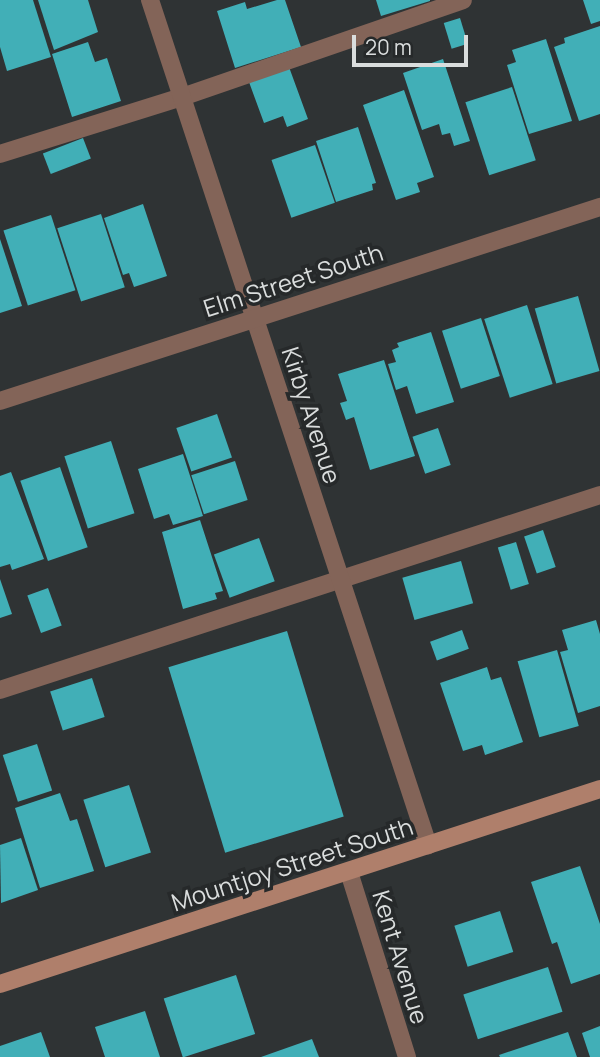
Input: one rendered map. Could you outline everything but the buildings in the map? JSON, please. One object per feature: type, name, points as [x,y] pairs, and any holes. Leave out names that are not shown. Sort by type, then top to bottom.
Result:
[{"type":"street","name":"Kirby Avenue","points":[[150,0],[428,845]]},
{"type":"street","points":[[0,154],[182,97],[463,0]]},
{"type":"street","name":"Elm Street South","points":[[0,401],[600,207]]},
{"type":"street","points":[[0,690],[600,495]]},
{"type":"street","name":"Mountjoy Street South","points":[[0,984],[600,789]]},
{"type":"street","name":"Kent Avenue","points":[[349,872],[407,1057]]}]
